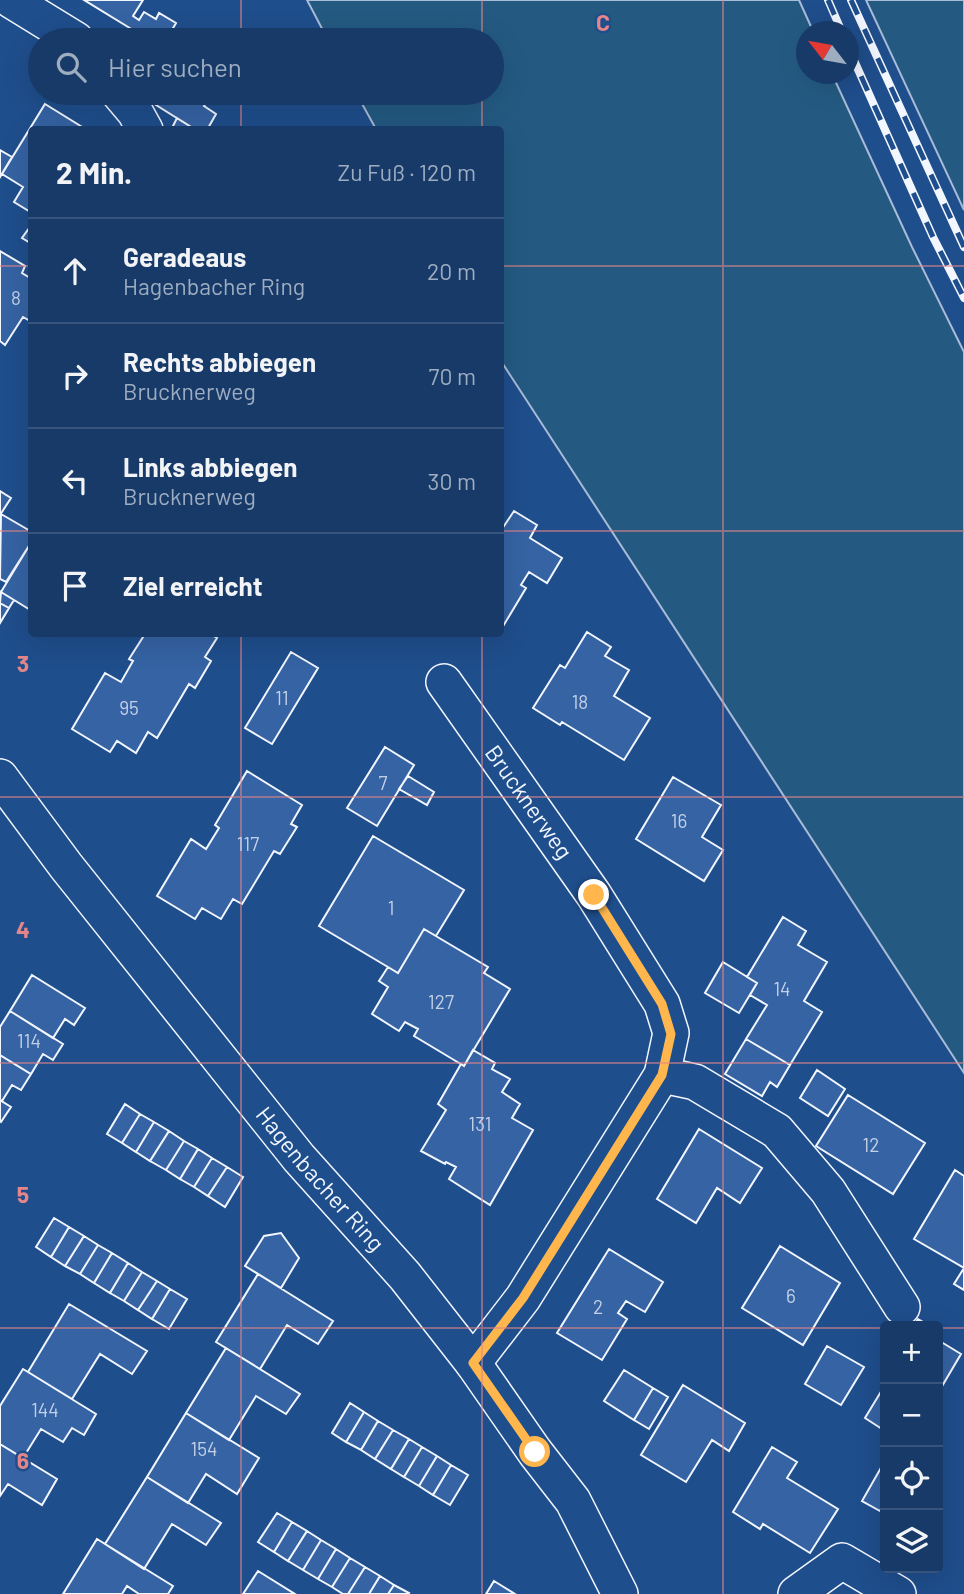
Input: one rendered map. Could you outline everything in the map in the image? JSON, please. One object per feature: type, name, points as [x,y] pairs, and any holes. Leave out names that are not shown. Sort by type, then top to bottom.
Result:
[{"type":"street","points":[[11,0],[56,28]]},
{"type":"street","points":[[129,105],[143,126]]},
{"type":"street","name":"Brucknerweg","points":[[444,682],[594,895],[662,1004],[671,1034],[662,1075],[523,1298],[473,1363]]},
{"type":"street","name":"Hagenbacher Ring","points":[[0,777],[66,866],[299,1158],[405,1276],[473,1363],[573,1501],[620,1594]]},
{"type":"street","points":[[662,1075],[695,1082],[777,1131],[828,1191],[902,1307]]},
{"type":"street","points":[[796,1594],[842,1561],[898,1594]]},
{"type":"shaded area","points":[[307,0],[799,0],[808,21],[796,21],[796,84],[837,84],[964,352],[964,1073],[504,366],[504,126],[374,126],[363,105],[504,105],[504,28],[322,28]]},
{"type":"shaded area","points":[[866,0],[964,0],[964,210]]},
{"type":"building","points":[[84,0],[143,0],[133,16],[139,20],[144,12],[156,19],[159,13],[176,23],[173,28],[130,28]]},
{"type":"building","points":[[47,105],[81,126],[31,126]]},
{"type":"building","points":[[156,105],[205,105],[216,114],[209,126],[190,126]]},
{"type":"building","points":[[177,118],[190,126],[173,126]]},
{"type":"building","points":[[28,132],[28,211],[14,202],[23,187],[2,174]]},
{"type":"building","points":[[0,150],[12,157],[0,177]]},
{"type":"building","points":[[28,230],[28,242],[22,238]]},
{"type":"building","points":[[0,251],[25,266],[22,273],[28,277],[28,320],[23,317],[5,345],[0,341]]},
{"type":"building","points":[[0,491],[11,498],[0,515]]},
{"type":"building","points":[[514,511],[537,525],[530,538],[562,558],[547,583],[529,572],[521,585],[526,588],[504,625],[504,526]]},
{"type":"building","points":[[1,514],[28,530],[28,547],[6,582],[0,579]]},
{"type":"building","points":[[28,548],[28,609],[1,592]]},
{"type":"building","points":[[1,592],[14,600],[9,608],[0,603]]},
{"type":"building","points":[[0,603],[9,608],[0,623]]},
{"type":"building","points":[[587,632],[611,647],[605,656],[629,670],[614,696],[650,718],[624,760],[562,722],[560,725],[533,708],[560,665],[565,668]]},
{"type":"building","points":[[143,637],[217,638],[205,657],[211,661],[195,688],[189,684],[157,738],[148,732],[136,753],[117,741],[110,752],[72,729],[105,673],[121,682],[133,661],[129,659]]},
{"type":"building","points":[[291,652],[318,668],[272,744],[245,728]]},
{"type":"building","points":[[385,747],[414,765],[377,826],[347,808]]},
{"type":"building","points":[[247,771],[302,805],[291,824],[297,827],[280,854],[274,851],[242,904],[233,899],[221,919],[202,908],[195,919],[157,896],[191,839],[206,849],[219,828],[215,825]]},
{"type":"building","points":[[408,776],[434,792],[427,805],[399,789]]},
{"type":"building","points":[[673,777],[721,805],[702,837],[723,850],[704,881],[636,839]]},
{"type":"building","points":[[373,836],[464,890],[436,936],[424,929],[398,973],[319,926]]},
{"type":"building","points":[[783,917],[806,931],[798,945],[827,962],[804,1001],[822,1012],[790,1065],[746,1039],[767,1005],[750,995],[757,983],[747,977]]},
{"type":"building","points":[[424,929],[488,967],[484,973],[510,989],[464,1066],[414,1036],[418,1029],[405,1022],[399,1031],[372,1014],[388,987],[379,981],[388,967],[398,973]]},
{"type":"building","points":[[723,962],[757,983],[739,1013],[705,993]]},
{"type":"building","points":[[32,975],[85,1008],[74,1025],[65,1019],[53,1038],[10,1011]]},
{"type":"building","points":[[10,1011],[63,1044],[53,1060],[43,1054],[31,1074],[0,1055],[0,1027]]},
{"type":"building","points":[[746,1039],[790,1065],[777,1087],[770,1082],[762,1096],[725,1074]]},
{"type":"building","points":[[473,1050],[495,1063],[492,1069],[510,1079],[502,1092],[520,1104],[512,1118],[533,1130],[490,1205],[449,1179],[456,1167],[421,1151],[446,1110],[438,1104],[461,1064],[464,1066]]},
{"type":"building","points":[[0,1055],[31,1074],[21,1090],[12,1085],[2,1101],[0,1100]]},
{"type":"building","points":[[817,1070],[845,1089],[828,1116],[800,1098]]},
{"type":"building","points":[[848,1095],[925,1143],[893,1194],[816,1146]]},
{"type":"building","points":[[0,1100],[11,1107],[1,1122],[0,1121]]},
{"type":"building","points":[[125,1104],[140,1114],[122,1143],[107,1134]]},
{"type":"building","points":[[140,1114],[154,1122],[136,1152],[122,1143]]},
{"type":"building","points":[[154,1122],[169,1131],[150,1161],[136,1152]]},
{"type":"building","points":[[699,1129],[762,1168],[740,1203],[717,1188],[696,1223],[657,1199]]},
{"type":"building","points":[[169,1131],[184,1141],[166,1170],[150,1161]]},
{"type":"building","points":[[184,1141],[198,1149],[180,1179],[166,1170]]},
{"type":"building","points":[[198,1149],[212,1158],[194,1187],[180,1179]]},
{"type":"building","points":[[212,1158],[227,1167],[208,1196],[194,1187]]},
{"type":"building","points":[[227,1167],[243,1177],[225,1207],[208,1196]]},
{"type":"building","points":[[955,1170],[964,1176],[964,1268],[914,1239]]},
{"type":"building","points":[[54,1218],[69,1227],[51,1257],[36,1247]]},
{"type":"building","points":[[69,1227],[84,1236],[65,1266],[51,1257]]},
{"type":"building","points":[[281,1233],[299,1258],[281,1288],[245,1266],[264,1236]]},
{"type":"building","points":[[84,1236],[98,1245],[80,1274],[65,1266]]},
{"type":"building","points":[[98,1245],[112,1253],[94,1283],[80,1274]]},
{"type":"building","points":[[780,1246],[840,1283],[803,1345],[742,1308]]},
{"type":"building","points":[[609,1249],[663,1282],[645,1312],[626,1301],[618,1313],[627,1319],[602,1360],[557,1333]]},
{"type":"building","points":[[112,1253],[128,1263],[110,1293],[94,1283]]},
{"type":"building","points":[[128,1263],[142,1272],[124,1301],[110,1293]]},
{"type":"building","points":[[964,1268],[964,1290],[954,1284]]},
{"type":"building","points":[[142,1272],[157,1281],[138,1310],[124,1301]]},
{"type":"building","points":[[258,1274],[333,1321],[318,1344],[287,1325],[260,1369],[216,1342]]},
{"type":"building","points":[[157,1281],[170,1289],[152,1319],[138,1310]]},
{"type":"building","points":[[170,1289],[187,1299],[169,1329],[152,1319]]},
{"type":"building","points":[[69,1304],[147,1351],[132,1374],[100,1354],[72,1399],[28,1372]]},
{"type":"building","points":[[943,1343],[961,1354],[943,1385]]},
{"type":"building","points":[[827,1346],[864,1367],[841,1405],[805,1384]]},
{"type":"building","points":[[226,1348],[300,1394],[286,1414],[256,1396],[229,1440],[186,1413]]},
{"type":"building","points":[[23,1369],[96,1414],[84,1435],[72,1428],[63,1442],[41,1429],[23,1458],[0,1444],[0,1406]]},
{"type":"building","points":[[624,1370],[653,1388],[634,1420],[604,1401]]},
{"type":"building","points":[[683,1385],[745,1423],[729,1451],[712,1440],[686,1482],[641,1455]]},
{"type":"building","points":[[653,1388],[668,1397],[649,1429],[634,1420]]},
{"type":"building","points":[[880,1393],[880,1428],[865,1418]]},
{"type":"building","points":[[350,1403],[364,1412],[346,1442],[332,1433]]},
{"type":"building","points":[[364,1412],[378,1421],[361,1450],[346,1442]]},
{"type":"building","points":[[186,1413],[259,1458],[237,1494],[206,1474],[188,1503],[147,1477]]},
{"type":"building","points":[[378,1421],[393,1430],[375,1459],[361,1450]]},
{"type":"building","points":[[393,1430],[409,1439],[391,1469],[375,1459]]},
{"type":"building","points":[[409,1439],[422,1447],[404,1477],[391,1469]]},
{"type":"building","points":[[0,1444],[57,1479],[42,1505],[8,1484],[0,1496]]},
{"type":"building","points":[[422,1447],[437,1456],[419,1486],[404,1477]]},
{"type":"building","points":[[772,1447],[797,1462],[787,1478],[838,1509],[810,1553],[763,1524],[760,1529],[733,1512]]},
{"type":"building","points":[[437,1456],[451,1465],[433,1495],[419,1486]]},
{"type":"building","points":[[451,1465],[468,1475],[450,1505],[433,1495]]},
{"type":"building","points":[[880,1470],[880,1511],[862,1501]]},
{"type":"building","points":[[147,1477],[221,1523],[206,1545],[172,1524],[144,1569],[105,1544]]},
{"type":"building","points":[[277,1513],[292,1522],[274,1552],[258,1542]]},
{"type":"building","points":[[292,1522],[307,1531],[288,1561],[274,1552]]},
{"type":"building","points":[[307,1531],[321,1540],[303,1570],[288,1561]]},
{"type":"building","points":[[97,1539],[173,1586],[168,1594],[139,1594],[127,1586],[122,1594],[63,1594]]},
{"type":"building","points":[[321,1540],[336,1549],[318,1579],[303,1570]]},
{"type":"building","points":[[336,1549],[350,1558],[332,1587],[318,1579]]},
{"type":"building","points":[[350,1558],[365,1567],[348,1594],[343,1594],[332,1587]]},
{"type":"building","points":[[365,1567],[380,1576],[369,1594],[348,1594]]},
{"type":"building","points":[[258,1571],[295,1594],[243,1594]]},
{"type":"building","points":[[380,1576],[394,1585],[388,1594],[369,1594]]},
{"type":"building","points":[[494,1581],[515,1594],[486,1594]]},
{"type":"building","points":[[394,1585],[409,1593],[388,1594]]},
{"type":"railway","points":[[828,0],[837,21]]},
{"type":"railway","points":[[851,0],[964,247]]},
{"type":"railway","points":[[859,72],[933,237],[964,298]]},
{"type":"route","points":[[535,1452],[473,1363],[523,1298],[662,1075],[671,1034],[662,1004],[594,895]]}]
